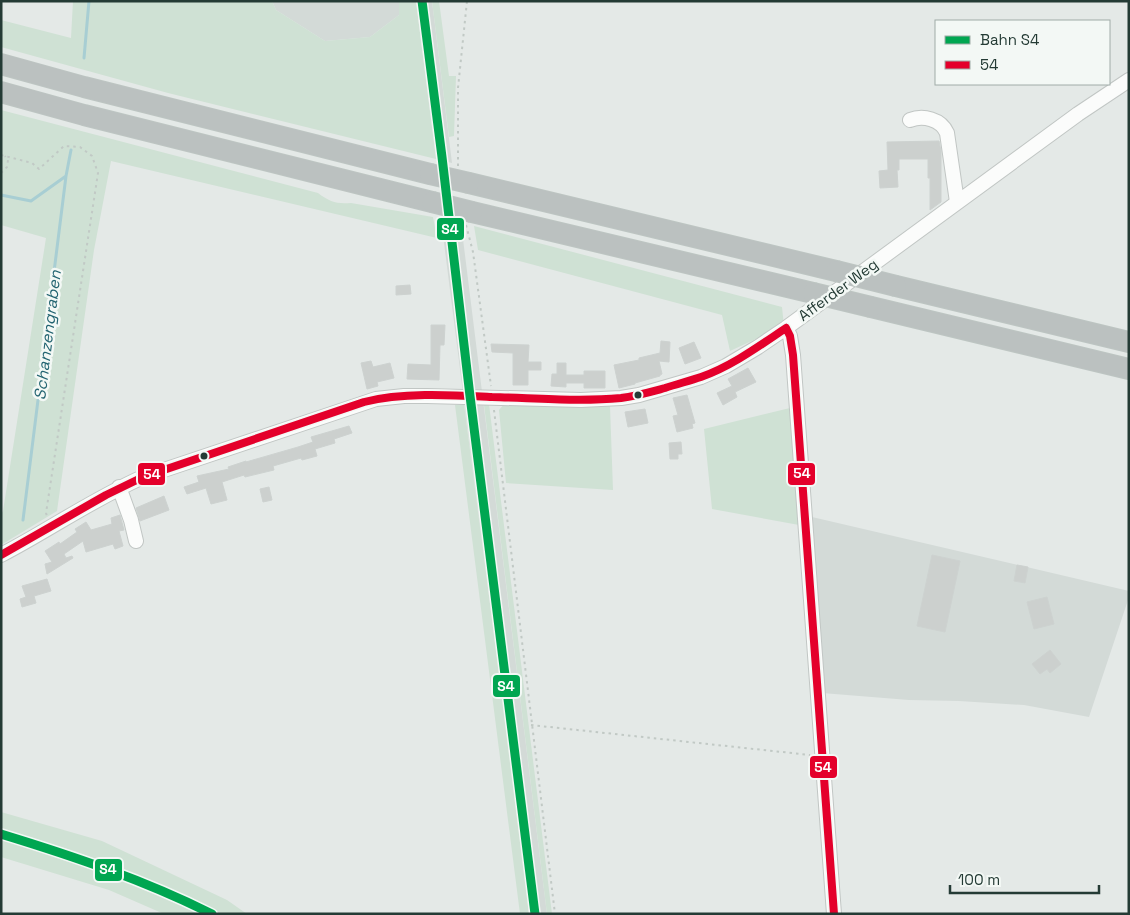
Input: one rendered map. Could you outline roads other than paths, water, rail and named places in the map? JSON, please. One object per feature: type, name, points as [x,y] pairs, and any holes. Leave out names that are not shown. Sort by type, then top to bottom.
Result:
[{"type":"highway","points":[[1,64],[430,174],[1129,342]]},
{"type":"highway","points":[[1,92],[94,118],[472,212],[1129,369]]},
{"type":"street","name":"Afferder Weg","points":[[1,555],[95,500],[142,477],[376,399],[404,396],[603,400],[639,396],[701,377],[726,366],[786,328],[1078,114],[1129,80]]},
{"type":"street","points":[[910,120],[917,117],[940,123],[944,127],[947,133],[957,202]]},
{"type":"street","points":[[786,328],[790,336],[793,355],[834,914]]},
{"type":"street","points":[[119,488],[131,520],[136,541]]},
{"type":"waterway","name":"Schanzengraben","points":[[84,58],[89,1]]},
{"type":"waterway","name":"Schanzengraben","points":[[23,520],[66,176],[71,150]]},
{"type":"waterway","points":[[1,195],[31,201],[66,176]]},
{"type":"rail line","name":"S4","points":[[422,1],[535,914]]},
{"type":"rail line","name":"S4","points":[[1,834],[108,869],[212,914]]}]
